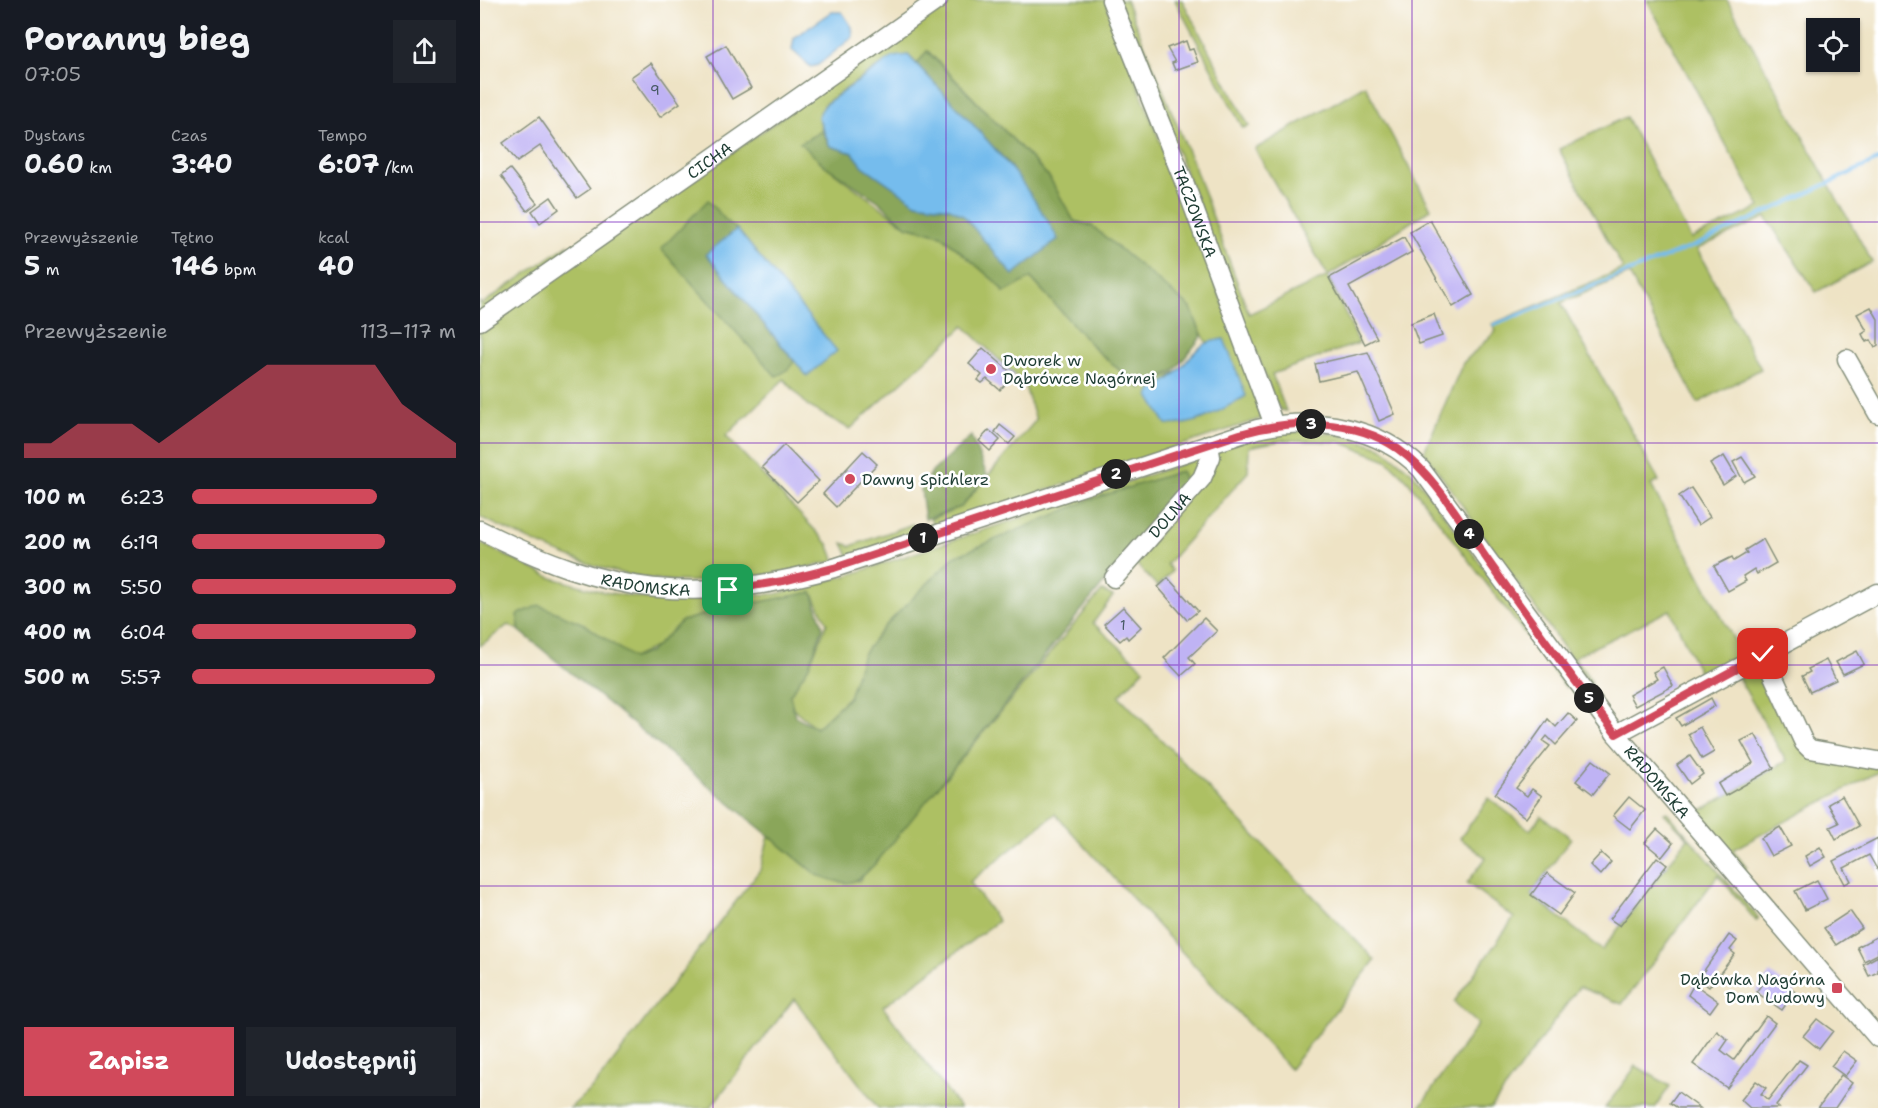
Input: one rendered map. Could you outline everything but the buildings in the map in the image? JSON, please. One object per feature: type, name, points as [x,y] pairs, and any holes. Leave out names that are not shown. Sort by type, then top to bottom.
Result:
[{"type":"street","name":"CICHA","points":[[480,321],[938,0]]},
{"type":"street","name":"TACZOWSKA","points":[[1111,0],[1187,190],[1274,425]]},
{"type":"street","points":[[1847,359],[1878,414]]},
{"type":"street","name":"RADOMSKA","points":[[480,530],[545,561],[598,578],[669,590],[728,590],[783,581],[834,568],[1209,444],[1274,425],[1305,423],[1355,431],[1380,439],[1410,458],[1434,485],[1530,621],[1616,734],[1878,1038]]},
{"type":"street","name":"DOLNA","points":[[1114,578],[1202,478],[1211,457],[1209,444]]},
{"type":"street","points":[[1616,734],[1878,593]]},
{"type":"street","points":[[1763,654],[1796,727],[1810,749],[1878,761]]},
{"type":"green space","points":[[949,0],[1105,0],[1229,319],[1262,413],[1260,419],[936,527],[930,519],[961,507],[1036,420],[1024,384],[964,326],[850,429],[808,406],[784,379],[726,436],[828,544],[835,561],[728,580],[662,580],[638,577],[591,565],[480,517],[480,330]],"holes":[[[928,51],[1049,177],[1074,221],[1092,226],[1191,312],[1207,343],[1224,339],[1149,396],[1176,372],[1140,388],[1096,350],[1030,277],[1004,293],[998,284],[941,235],[906,226],[824,165],[801,143],[822,131],[819,117],[824,104],[876,68],[908,55],[917,64]],[[737,229],[836,351],[807,375],[706,254]]]},
{"type":"green space","points":[[1118,0],[1126,0],[1194,166],[1249,314],[1328,276],[1359,343],[1272,374],[1286,411],[1281,410],[1276,403]]},
{"type":"green space","points":[[1175,0],[1182,0],[1249,126],[1243,128]]},
{"type":"green space","points":[[1647,0],[1727,0],[1872,262],[1816,292],[1766,217],[1697,249],[1761,369],[1698,403],[1629,274],[1561,303],[1659,481],[1651,485],[1742,655],[1701,676],[1670,610],[1574,657],[1592,682],[1589,683],[1424,452],[1463,363],[1496,331],[1492,324],[1623,269],[1559,149],[1626,117],[1691,239],[1760,207]]},
{"type":"green space","points":[[927,51],[1049,177],[1074,221],[1092,226],[1191,308],[1202,336],[1175,370],[1141,388],[1096,350],[1031,278],[1004,293],[998,284],[941,235],[906,226],[878,201],[824,165],[800,143],[822,131],[830,146],[853,153],[863,166],[916,203],[950,208],[963,215],[1013,275],[1058,239],[1008,163],[917,64]]},
{"type":"green space","points":[[1365,85],[1431,209],[1328,276],[1255,149]]},
{"type":"green space","points":[[708,200],[729,224],[737,229],[706,254],[794,361],[787,370],[776,376],[661,249]]},
{"type":"green space","points":[[569,244],[559,258],[480,314],[480,302],[482,304]]},
{"type":"green space","points":[[1295,431],[1338,434],[1381,447],[1413,473],[1571,685],[1566,688],[1408,481],[1387,460],[1340,442],[1284,440],[1249,447],[1248,472],[1167,564],[1172,571],[1158,587],[1137,565],[1218,447],[1250,437]]},
{"type":"green space","points":[[971,436],[987,475],[961,507],[925,519],[921,490],[931,473]]},
{"type":"green space","points":[[1203,457],[1199,471],[1187,485],[1181,471],[849,697],[816,728],[786,699],[809,666],[827,623],[812,592],[728,608],[682,621],[655,647],[633,658],[584,624],[518,615],[520,631],[508,625],[480,646],[480,543],[552,578],[604,592],[662,601],[776,594],[849,575]]},
{"type":"green space","points":[[1181,471],[1187,485],[1181,488],[876,863],[855,881],[843,883],[817,875],[520,631],[517,615],[539,605],[584,624],[633,658],[650,652],[682,621],[728,608],[812,592],[823,627],[809,666],[790,695],[795,716],[816,728],[849,697],[863,654],[883,628],[954,557],[1089,500]]},
{"type":"green space","points":[[913,524],[916,534],[849,556],[843,543],[851,546]]},
{"type":"green space","points":[[1102,591],[1113,596],[1093,623],[1144,669],[1119,696],[1375,960],[1290,1069],[1055,814],[970,882],[998,921],[883,1007],[960,1108],[878,1108],[794,999],[710,1108],[570,1108],[595,1085],[760,870],[769,836],[817,875],[859,881]]},
{"type":"green space","points":[[1761,663],[1804,752],[1878,766],[1878,772],[1732,850],[1747,867],[1743,871],[1712,836],[1715,831],[1707,821],[1700,823],[1686,806],[1691,800],[1700,811],[1786,761],[1737,675]]},
{"type":"green space","points":[[1489,798],[1530,830],[1541,816],[1571,838],[1531,895],[1602,950],[1688,838],[1664,813],[1667,812],[1758,917],[1756,921],[1718,875],[1622,1004],[1579,987],[1491,1108],[1419,1108],[1478,1024],[1454,1002],[1514,918],[1467,883],[1486,858],[1460,838]]},
{"type":"green space","points":[[1636,1066],[1670,1086],[1655,1108],[1605,1108]]},
{"type":"water","points":[[832,12],[842,12],[852,27],[853,37],[818,65],[811,67],[792,50],[794,38]]},
{"type":"water","points":[[908,55],[1008,165],[1043,213],[1058,239],[1013,275],[963,215],[950,208],[916,203],[863,166],[853,153],[830,146],[818,117],[824,105],[893,57]]},
{"type":"water","points":[[737,229],[837,351],[807,376],[706,254]]},
{"type":"water","points":[[1224,339],[1246,396],[1198,421],[1177,425],[1166,424],[1149,396],[1151,392],[1178,372],[1199,348]]},
{"type":"waterway","points":[[1494,325],[1694,246],[1878,160]]},
{"type":"place","name":"Dworek w Dąbrówce Nagórnej","points":[[991,369]]},
{"type":"place","name":"Dawny Spichlerz","points":[[850,479]]},
{"type":"place","name":"Dąbówka Nagórna Dom Ludowy","points":[[1837,988]]},
{"type":"route","points":[[728,590],[783,581],[834,568],[1257,429],[1274,425],[1323,424],[1365,433],[1380,439],[1397,448],[1421,469],[1530,621],[1616,734],[1763,654]]}]
